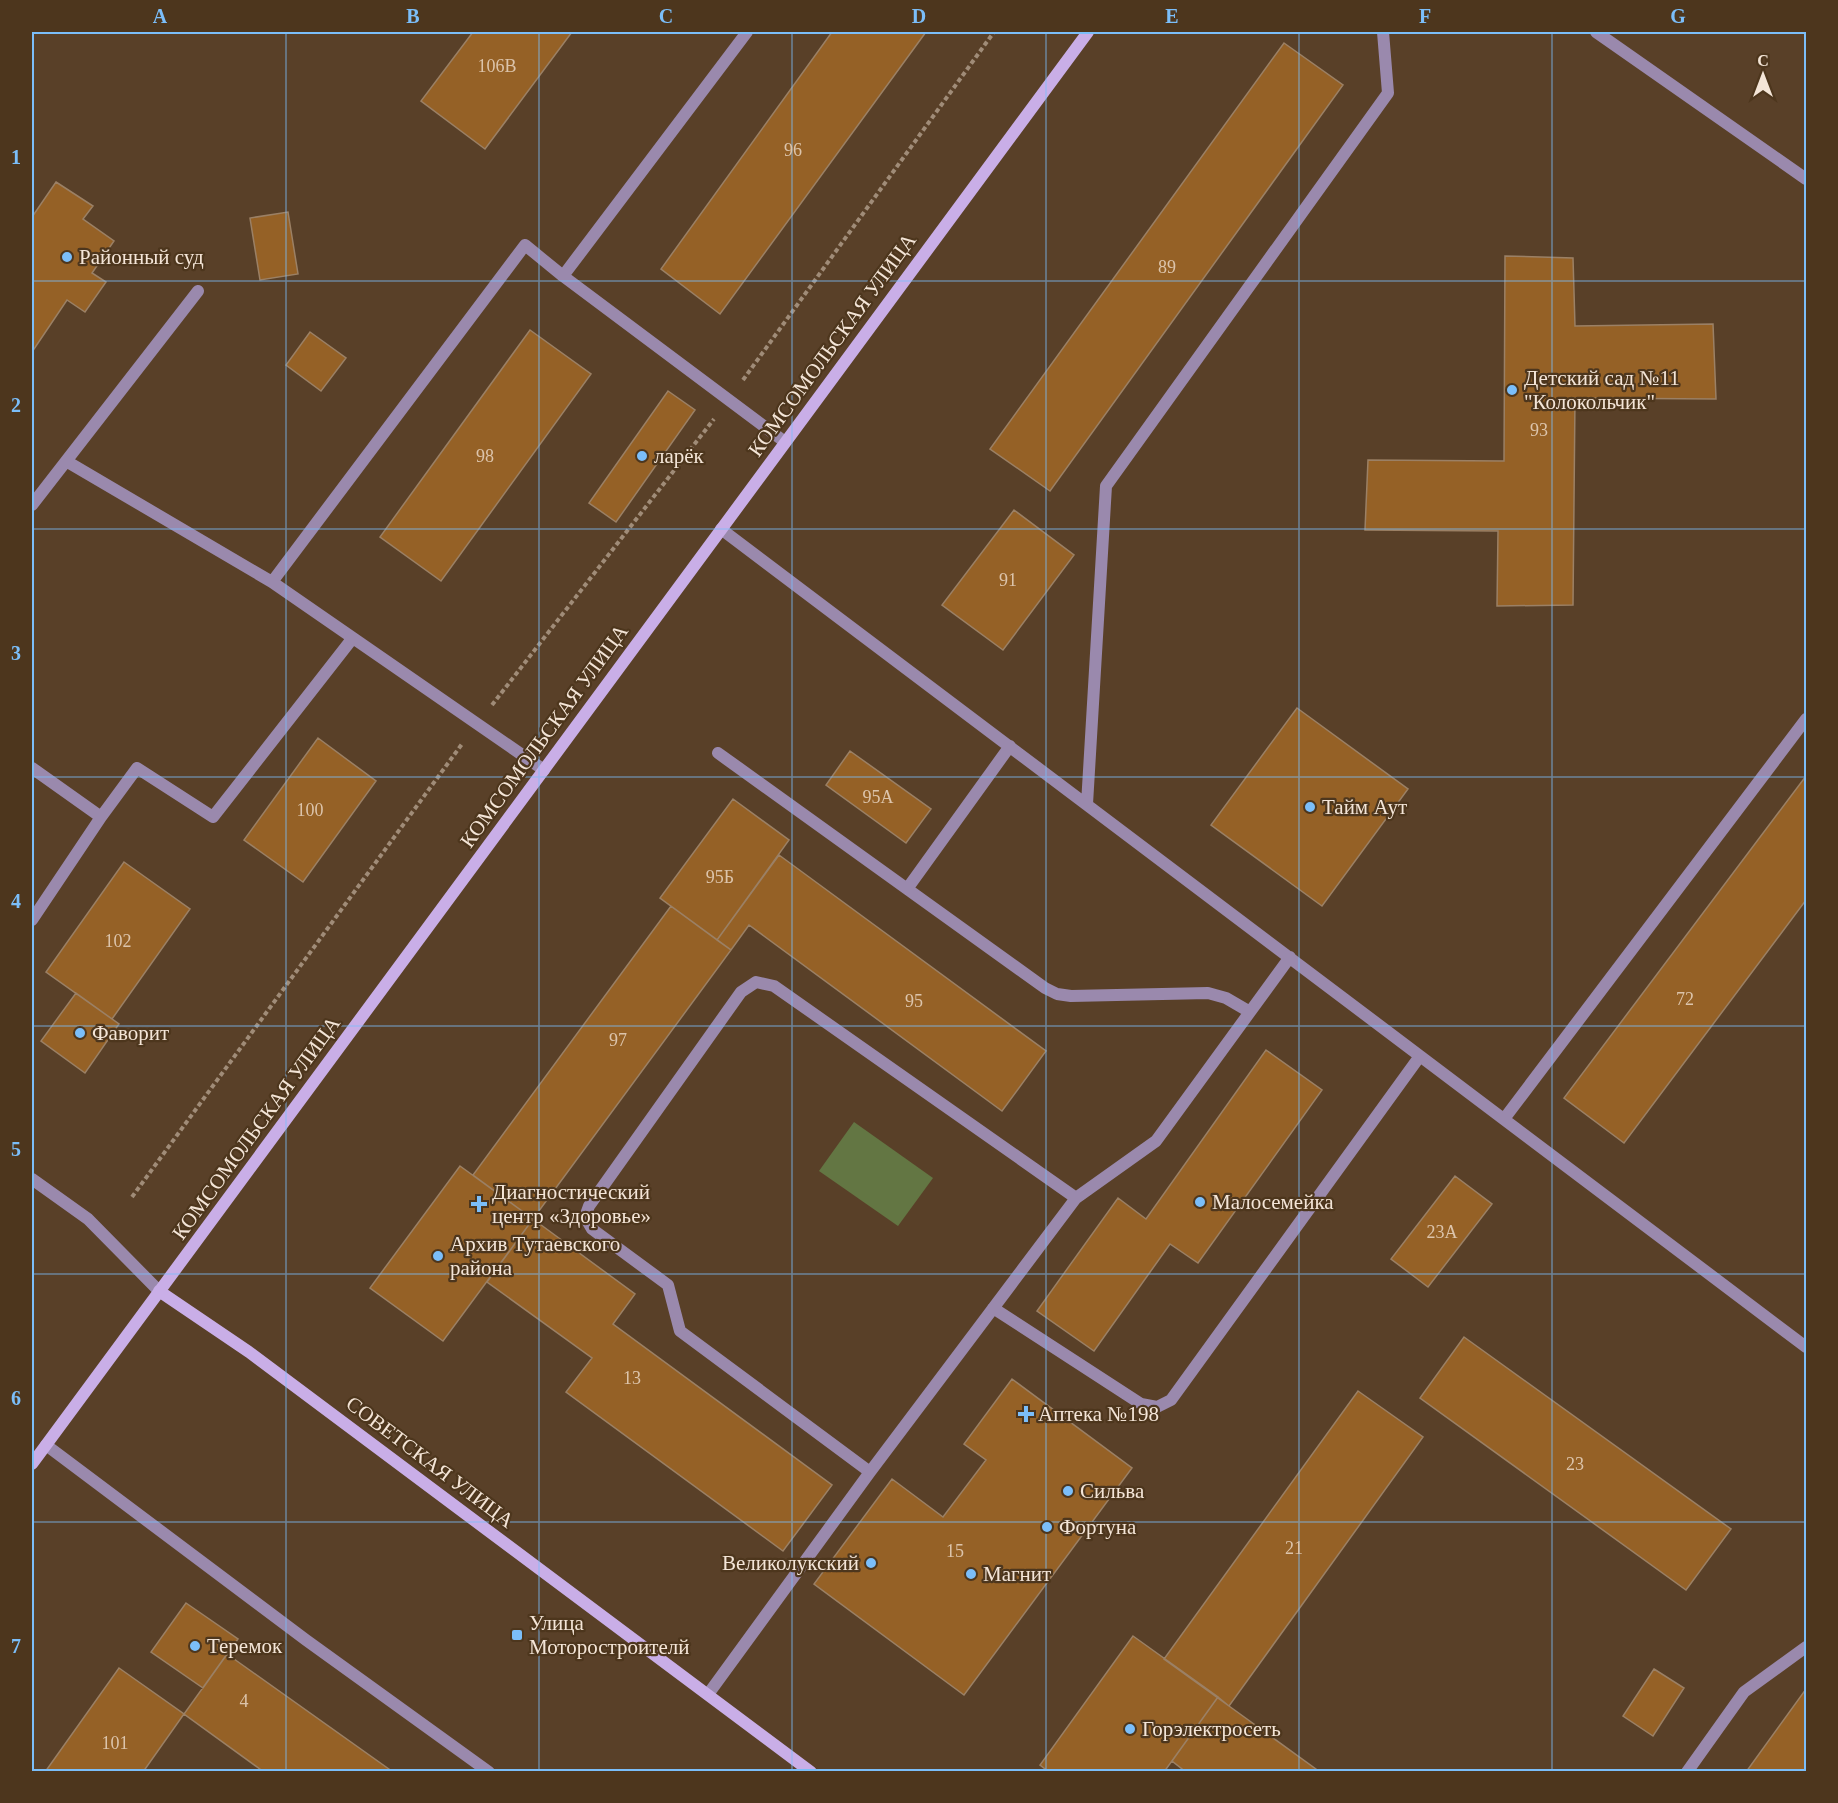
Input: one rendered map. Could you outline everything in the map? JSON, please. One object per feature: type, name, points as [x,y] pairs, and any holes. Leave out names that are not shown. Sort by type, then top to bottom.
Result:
[{"type":"main road","name":"КОМСОМОЛЬСКАЯ УЛИЦА","points":[[32,1464],[1088,32]]},
{"type":"main road","name":"СОВЕТСКАЯ УЛИЦА","points":[[159,1291],[249,1352],[709,1693],[811,1772]]},
{"type":"street","points":[[563,276],[747,32]]},
{"type":"street","points":[[1087,804],[1106,486],[1388,93],[1383,32]]},
{"type":"street","points":[[1596,32],[1806,179]]},
{"type":"street","points":[[272,582],[525,245],[785,442]]},
{"type":"street","points":[[32,505],[198,291]]},
{"type":"street","points":[[66,461],[272,582],[544,770]]},
{"type":"street","points":[[721,529],[1806,1347]]},
{"type":"street","points":[[32,920],[137,768],[213,817],[352,639]]},
{"type":"street","points":[[1504,1119],[1806,718]]},
{"type":"street","points":[[907,889],[1010,746]]},
{"type":"street","points":[[718,753],[1045,988],[1057,994],[1208,993],[1226,998],[1250,1012]]},
{"type":"street","points":[[32,768],[101,817]]},
{"type":"street","points":[[709,1693],[870,1472],[1076,1198],[1156,1141],[1290,957]]},
{"type":"street","points":[[870,1472],[680,1331],[668,1285],[592,1229],[585,1217],[589,1206],[741,992],[756,982],[774,986],[1076,1198]]},
{"type":"street","points":[[993,1308],[1141,1404],[1157,1407],[1171,1400],[1420,1056]]},
{"type":"street","name":"СОВЕТСКАЯ УЛИЦА","points":[[32,1179],[88,1219],[159,1291]]},
{"type":"street","points":[[46,1445],[306,1640],[489,1772]]},
{"type":"street","points":[[1687,1772],[1744,1692],[1806,1647]]},
{"type":"path","points":[[132,1197],[477,724],[729,400],[994,32]]},
{"type":"green space","points":[[854,1122],[933,1178],[898,1226],[819,1171]]},
{"type":"building","points":[[473,32],[572,32],[485,149],[421,101]]},
{"type":"building","points":[[832,32],[926,32],[720,314],[661,269]]},
{"type":"building","points":[[1284,43],[1343,85],[1050,491],[990,449]]},
{"type":"building","name":"Районный суд","points":[[56,182],[93,206],[83,219],[114,241],[92,273],[106,282],[85,312],[67,300],[32,352],[32,217]]},
{"type":"building","points":[[288,212],[298,274],[260,280],[250,218]]},
{"type":"building","points":[[1505,256],[1573,258],[1575,326],[1713,324],[1716,399],[1575,398],[1573,605],[1497,606],[1498,531],[1365,530],[1368,460],[1504,461]]},
{"type":"building","points":[[530,330],[591,374],[441,581],[380,537]]},
{"type":"building","points":[[310,332],[346,358],[321,391],[286,365]]},
{"type":"building","name":"ларёк","points":[[668,391],[695,410],[616,522],[589,503]]},
{"type":"building","points":[[1014,510],[1074,555],[1003,650],[942,605]]},
{"type":"building","name":"Тайм Аут","points":[[1297,708],[1408,789],[1322,906],[1211,825]]},
{"type":"building","points":[[318,738],[376,781],[303,882],[244,840]]},
{"type":"building","points":[[850,751],[931,809],[906,843],[826,785]]},
{"type":"building","points":[[1806,776],[1806,900],[1624,1143],[1564,1098]]},
{"type":"building","points":[[733,799],[789,840],[717,940],[660,898]]},
{"type":"building","points":[[779,855],[1046,1051],[1002,1111],[749,925],[731,950],[717,940]]},
{"type":"building","points":[[124,862],[190,909],[112,1019],[46,972]]},
{"type":"building","points":[[671,906],[731,950],[533,1219],[473,1175]]},
{"type":"building","name":"Фаворит","points":[[76,993],[119,1024],[85,1073],[41,1041]]},
{"type":"building","name":"Малосемейка","points":[[1266,1050],[1322,1090],[1198,1263],[1170,1244],[1094,1351],[1037,1311],[1118,1198],[1146,1219]]},
{"type":"building","points":[[460,1166],[533,1219],[443,1341],[370,1288]]},
{"type":"building","points":[[1455,1176],[1492,1204],[1428,1287],[1391,1259]]},
{"type":"building","points":[[533,1219],[635,1294],[613,1324],[832,1485],[783,1551],[566,1392],[592,1358],[487,1282]]},
{"type":"building","points":[[1464,1337],[1731,1529],[1686,1590],[1420,1398]]},
{"type":"building","points":[[1012,1379],[1132,1468],[964,1695],[814,1584],[892,1479],[943,1517],[986,1460],[964,1444]]},
{"type":"building","points":[[1358,1391],[1423,1437],[1229,1706],[1164,1659]]},
{"type":"building","name":"Теремок","points":[[186,1603],[238,1639],[203,1688],[151,1652]]},
{"type":"building","name":"Горэлектросеть","points":[[1133,1636],[1218,1697],[1164,1772],[1049,1772],[1040,1765]]},
{"type":"building","points":[[227,1654],[393,1772],[264,1772],[184,1714]]},
{"type":"building","points":[[119,1668],[184,1714],[143,1772],[45,1772]]},
{"type":"building","points":[[1654,1669],[1684,1688],[1653,1736],[1623,1716]]},
{"type":"building","points":[[1806,1689],[1806,1772],[1746,1772]]},
{"type":"building","points":[[1218,1697],[1320,1772],[1186,1772],[1172,1761]]},
{"type":"place","name":"Районный суд","points":[[67,257]]},
{"type":"place","name":"Детский сад №11 \"Колокольчик\"","points":[[1512,390]]},
{"type":"place","name":"ларёк","points":[[642,456]]},
{"type":"place","name":"Тайм Аут","points":[[1310,807]]},
{"type":"place","name":"Фаворит","points":[[80,1033]]},
{"type":"place","name":"Малосемейка","points":[[1200,1202]]},
{"type":"place","name":"Диагностический центр «Здоровье»","points":[[479,1204]]},
{"type":"place","name":"Архив Тутаевского района","points":[[438,1256]]},
{"type":"place","name":"Аптека №198","points":[[1026,1414]]},
{"type":"place","name":"Сильва","points":[[1068,1491]]},
{"type":"place","name":"Фортуна","points":[[1047,1527]]},
{"type":"place","name":"Великолукский","points":[[871,1563]]},
{"type":"place","name":"Магнит","points":[[971,1574]]},
{"type":"place","name":"Улица Моторостроителй","points":[[517,1635]]},
{"type":"place","name":"Теремок","points":[[195,1646]]},
{"type":"place","name":"Горэлектросеть","points":[[1130,1729]]}]
